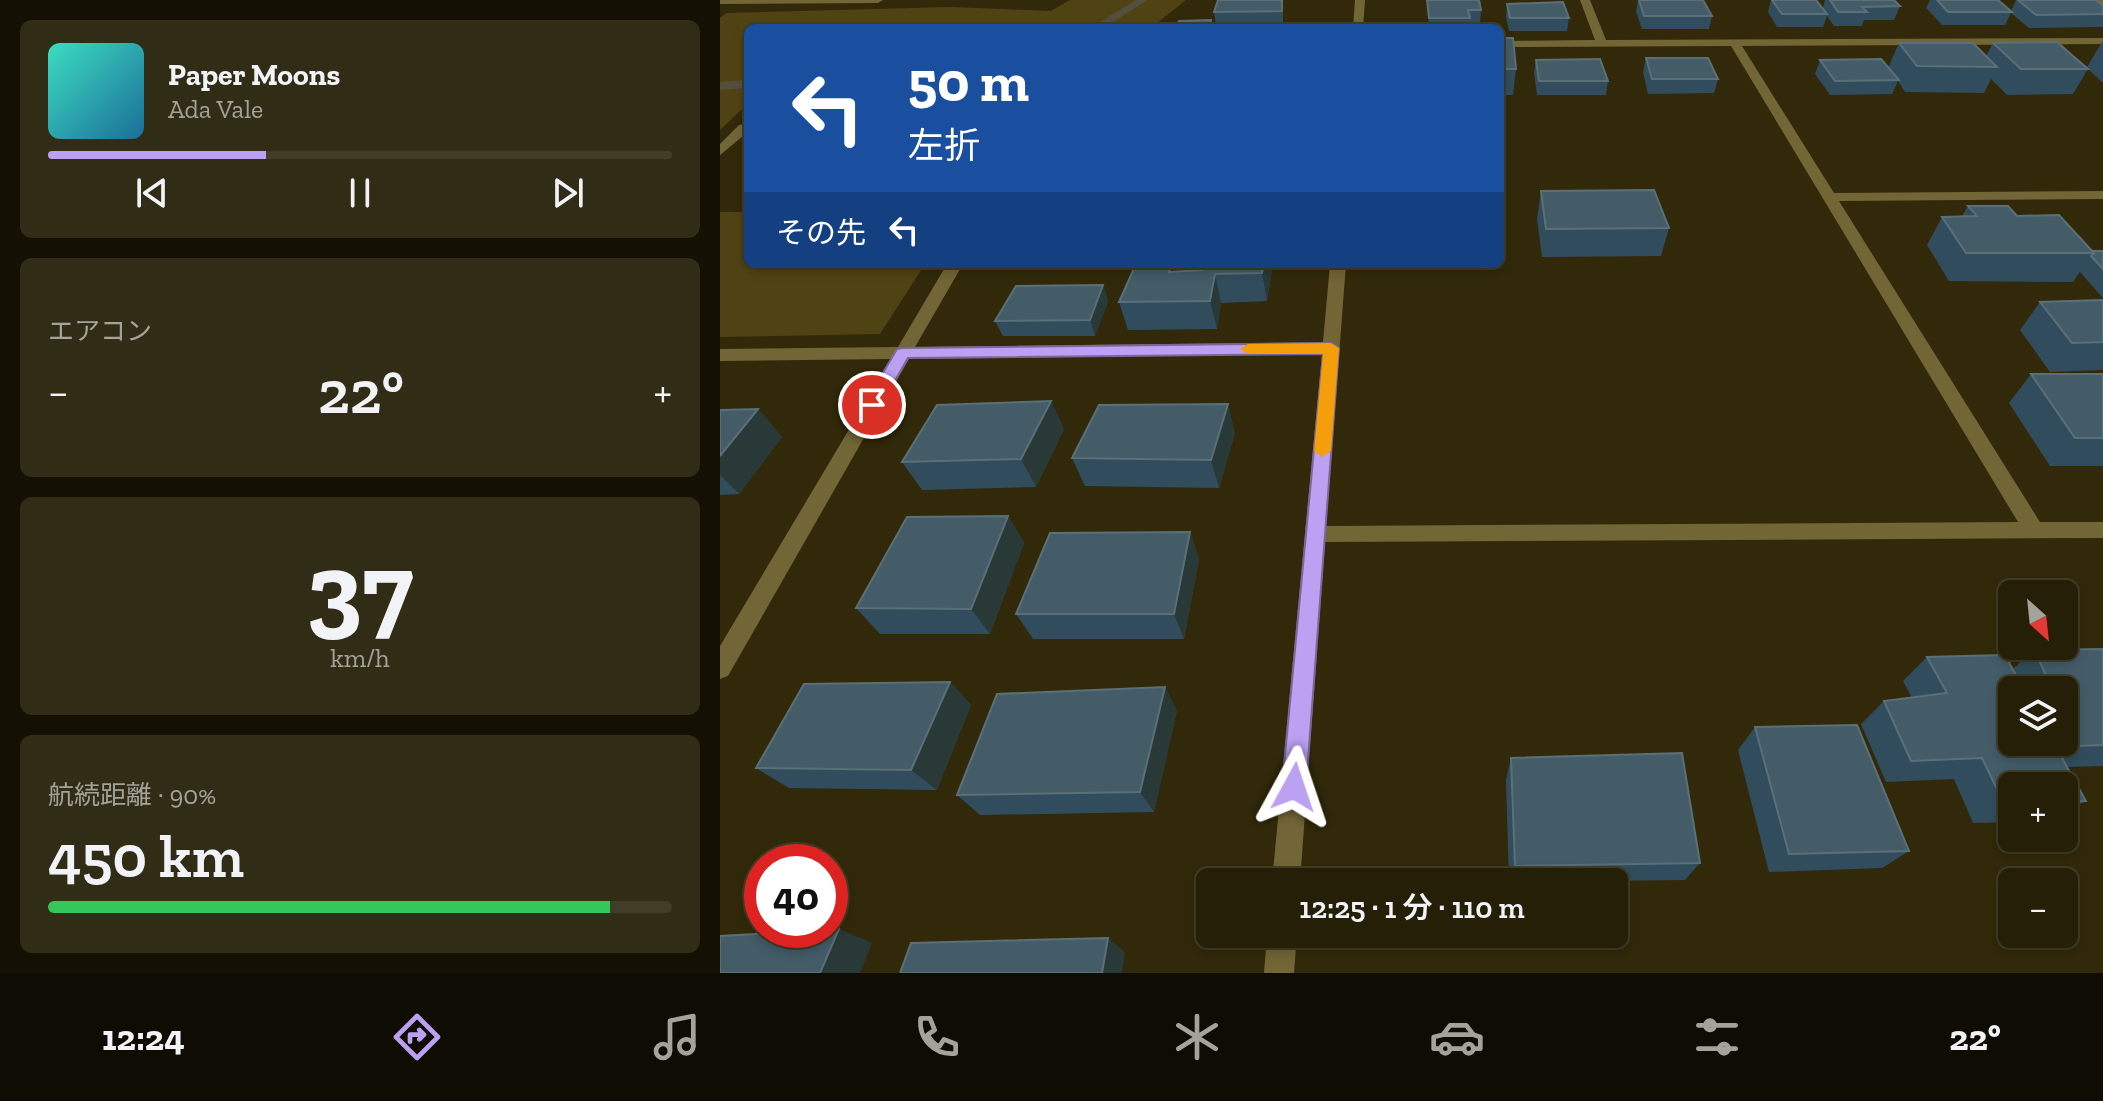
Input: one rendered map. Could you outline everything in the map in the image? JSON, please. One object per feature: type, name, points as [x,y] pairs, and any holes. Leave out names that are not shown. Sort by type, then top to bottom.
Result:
[{"type":"street","points":[[720,1],[878,0]]},
{"type":"street","points":[[1358,24],[1360,0]]},
{"type":"street","points":[[1585,0],[1602,44]]},
{"type":"street","points":[[2096,0],[2103,5]]},
{"type":"street","points":[[1504,44],[2103,41]]},
{"type":"street","points":[[1735,43],[2034,530]]},
{"type":"street","points":[[720,151],[744,128]]},
{"type":"street","points":[[1830,197],[2103,195]]},
{"type":"street","points":[[720,668],[953,268]]},
{"type":"street","points":[[1287,868],[1338,268]]},
{"type":"street","points":[[720,355],[1331,348]]},
{"type":"street","points":[[1315,534],[2103,530]]},
{"type":"street","points":[[1279,973],[1281,948]]},
{"type":"shaded area","points":[[1070,0],[1186,0],[1156,24],[744,24],[744,109],[720,130],[720,18],[726,13],[950,7],[1051,11]]},
{"type":"shaded area","points":[[720,212],[744,212],[744,268],[922,268],[880,334],[720,337]]},
{"type":"building","points":[[1218,0],[1282,0],[1282,11],[1214,12]]},
{"type":"building","points":[[1427,0],[1479,0],[1481,10],[1468,10],[1470,18],[1429,18]]},
{"type":"building","points":[[1639,0],[1703,0],[1712,16],[1644,16]]},
{"type":"building","points":[[1772,0],[1816,0],[1827,14],[1782,14]]},
{"type":"building","points":[[1830,0],[1894,0],[1900,6],[1862,7],[1867,12],[1838,12]]},
{"type":"building","points":[[1937,0],[1998,0],[2012,12],[1948,12]]},
{"type":"building","points":[[2018,0],[2095,0],[2103,5],[2103,14],[2036,15]]},
{"type":"building","points":[[1563,2],[1569,18],[1510,18],[1507,4]]},
{"type":"building","points":[[1211,20],[1210,24],[1178,24],[1179,21]]},
{"type":"building","points":[[1504,38],[1513,38],[1516,69],[1504,69]]},
{"type":"building","points":[[2057,42],[2088,69],[2021,69],[1993,43]]},
{"type":"building","points":[[1899,43],[1973,43],[1997,67],[1917,66]]},
{"type":"building","points":[[1646,58],[1708,58],[1718,79],[1652,79]]},
{"type":"building","points":[[1600,59],[1608,81],[1539,81],[1536,60]]},
{"type":"building","points":[[1881,59],[1899,80],[1835,81],[1820,60]]},
{"type":"building","points":[[1654,190],[1669,228],[1546,229],[1541,191]]},
{"type":"building","points":[[1968,206],[2008,206],[2017,216],[2059,215],[2094,253],[1966,253],[1942,217],[1977,216]]},
{"type":"building","points":[[2092,251],[2103,251],[2103,269],[2091,256]]},
{"type":"building","points":[[1134,268],[1170,268],[1169,272],[1263,268],[1262,273],[1215,274],[1210,301],[1119,302]]},
{"type":"building","points":[[1103,285],[1090,320],[995,321],[1016,286]]},
{"type":"building","points":[[2103,300],[2103,342],[2072,343],[2040,302]]},
{"type":"building","points":[[2031,374],[2103,374],[2103,438],[2075,438]]},
{"type":"building","points":[[1051,401],[1021,459],[902,462],[937,405]]},
{"type":"building","points":[[1228,404],[1211,460],[1072,458],[1099,405]]},
{"type":"building","points":[[758,409],[720,456],[720,410]]},
{"type":"building","points":[[1008,516],[971,609],[856,608],[907,517]]},
{"type":"building","points":[[1190,532],[1174,614],[1016,614],[1050,533]]},
{"type":"building","points":[[2078,649],[2103,649],[2103,745],[2080,746],[2078,742],[2078,676],[2046,676],[2039,660],[2078,660]]},
{"type":"building","points":[[1998,655],[1998,660],[2008,660],[2016,676],[1998,676],[1998,756],[2061,756],[2070,772],[1998,772],[1998,791],[1982,758],[1911,761],[1884,701],[1947,693],[1927,657]]},
{"type":"building","points":[[950,682],[911,770],[756,768],[804,684]]},
{"type":"building","points":[[1165,687],[1140,792],[957,795],[997,694]]},
{"type":"building","points":[[1857,725],[1909,851],[1789,854],[1755,727]]},
{"type":"building","points":[[1682,753],[1700,863],[1515,866],[1511,758]]},
{"type":"building","points":[[2078,787],[2086,801],[2078,801]]},
{"type":"building","points":[[744,935],[744,948],[831,948],[820,973],[720,973],[720,936]]},
{"type":"building","points":[[1108,938],[1102,973],[900,973],[911,943]]},
{"type":"waterway","points":[[1102,24],[1143,0]]},
{"type":"waterway","points":[[720,86],[744,84]]},
{"type":"slow traffic","points":[[1248,349],[1331,348],[1322,451]]},
{"type":"route","points":[[872,405],[903,353],[1331,348],[1294,787]]}]
